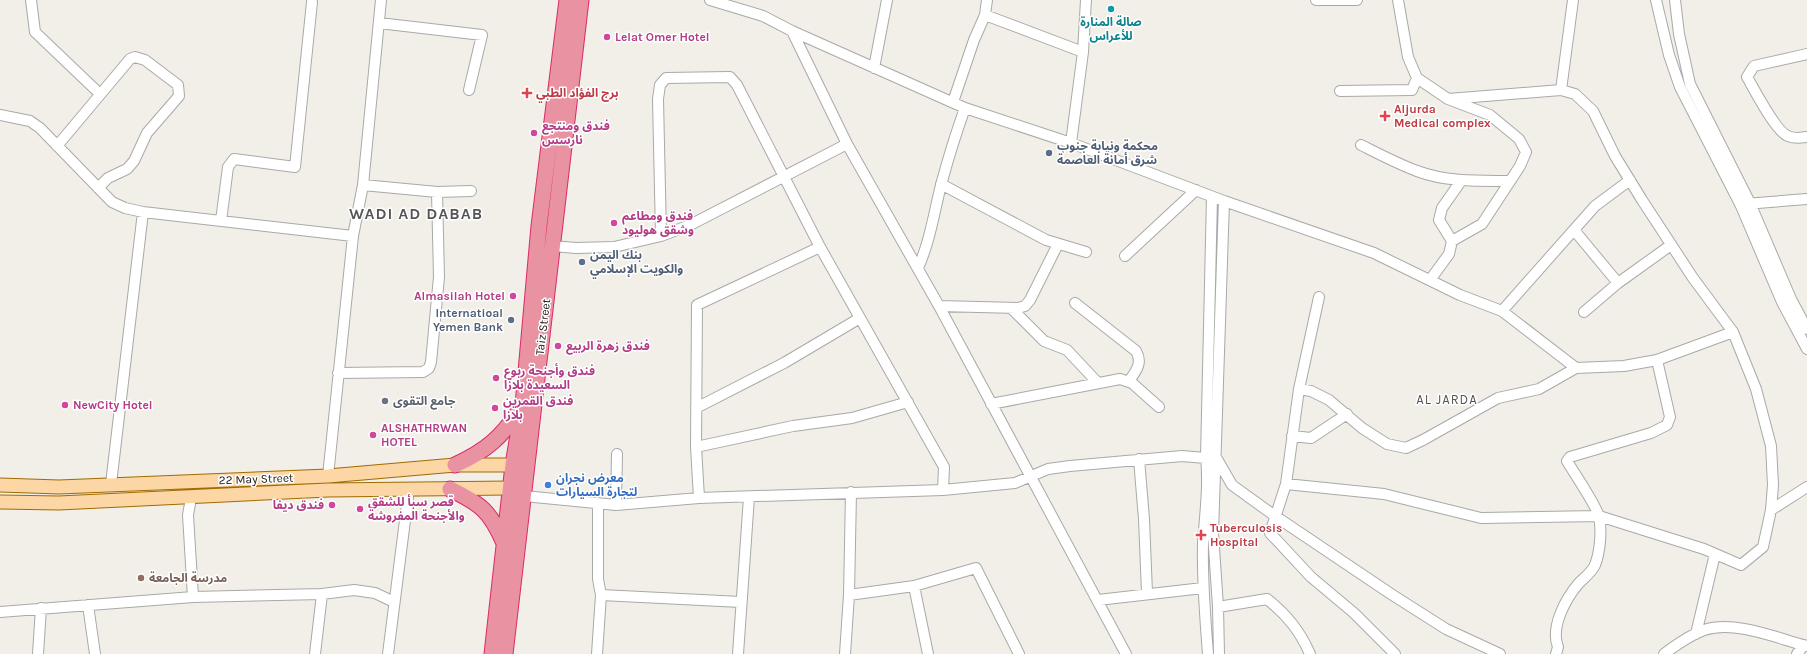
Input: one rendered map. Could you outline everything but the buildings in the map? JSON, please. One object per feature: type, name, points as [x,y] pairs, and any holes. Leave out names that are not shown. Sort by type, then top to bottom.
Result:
[{"type":"highway","name":"Taiz Street","points":[[492,654],[510,488],[523,405],[539,226],[567,0]]},
{"type":"highway","name":"Taiz Street","points":[[505,654],[554,227],[582,0]]},
{"type":"highway","points":[[539,226],[554,227]]},
{"type":"highway","points":[[455,465],[475,456],[497,440],[523,405]]},
{"type":"highway","points":[[450,489],[473,500],[489,514],[504,544]]},
{"type":"main road","name":"22 May Street","points":[[0,485],[60,487],[328,476],[455,465],[513,465]]},
{"type":"main road","points":[[328,476],[328,490]]},
{"type":"main road","points":[[190,481],[191,498]]},
{"type":"main road","name":"22 May Street","points":[[0,502],[59,504],[328,490],[510,488]]},
{"type":"street","points":[[31,0],[35,32],[100,94]]},
{"type":"street","points":[[328,476],[353,236],[363,185],[381,0]]},
{"type":"street","points":[[710,0],[762,16],[792,32],[965,108],[1071,143],[1212,197],[1374,253],[1460,295],[1502,311],[1576,368]]},
{"type":"street","points":[[874,68],[886,0]]},
{"type":"street","points":[[953,102],[974,40],[985,15],[987,0]]},
{"type":"street","points":[[1071,143],[1083,52],[1086,0]]},
{"type":"street","points":[[1316,0],[1357,0]]},
{"type":"street","points":[[1398,0],[1408,58],[1416,78],[1448,99],[1490,115],[1519,139],[1526,152],[1520,166],[1508,181],[1482,224],[1452,241]]},
{"type":"street","points":[[1561,90],[1573,0]]},
{"type":"street","points":[[1656,0],[1669,56],[1680,87],[1745,204],[1782,302],[1807,349]]},
{"type":"street","points":[[1675,0],[1679,34],[1690,84],[1745,204],[1807,329]]},
{"type":"street","points":[[221,222],[228,167],[234,159],[294,167],[312,2]]},
{"type":"street","points":[[985,15],[1083,52]]},
{"type":"street","points":[[379,23],[482,35],[468,90]]},
{"type":"street","points":[[792,32],[847,144],[939,306],[1126,654]]},
{"type":"street","points":[[1807,54],[1754,66],[1747,77],[1764,109],[1786,136],[1807,138]]},
{"type":"street","points":[[57,146],[130,59],[135,57],[145,60],[178,85],[179,96],[147,133],[134,161],[128,169],[108,178],[98,188]]},
{"type":"street","points":[[661,236],[658,99],[660,86],[666,78],[730,77],[737,85],[820,247],[944,467],[943,490]]},
{"type":"street","points":[[1340,90],[1412,90],[1416,78]]},
{"type":"street","points":[[1286,484],[1384,494],[1481,518],[1599,516],[1643,529],[1715,554],[1741,565],[1764,547],[1771,510],[1773,485],[1771,446],[1756,389],[1733,332],[1693,278],[1630,180],[1615,156],[1593,111],[1575,94],[1561,90],[1448,99]]},
{"type":"street","points":[[918,268],[929,238],[941,184],[955,134],[965,108]]},
{"type":"street","points":[[0,115],[30,121],[40,128],[112,202],[125,208],[144,212],[221,222],[353,236]]},
{"type":"street","points":[[553,246],[576,248],[614,247],[661,236],[690,225],[847,144]]},
{"type":"street","points":[[1361,146],[1417,172],[1461,181],[1508,181]]},
{"type":"street","points":[[1502,311],[1595,206],[1630,180]]},
{"type":"street","points":[[1430,280],[1449,254],[1452,241],[1439,220],[1442,208],[1461,181]]},
{"type":"street","points":[[941,184],[1024,230],[1058,244],[1086,252]]},
{"type":"street","points":[[363,185],[437,192],[471,191]]},
{"type":"street","points":[[1125,256],[1196,190]]},
{"type":"street","points":[[338,373],[423,372],[429,368],[431,362],[439,277],[437,192]]},
{"type":"street","points":[[1208,654],[1203,588],[1208,479],[1206,457],[1212,197]]},
{"type":"street","points":[[1745,204],[1807,199]]},
{"type":"street","points":[[1219,654],[1218,607],[1213,534],[1217,459],[1224,201]]},
{"type":"street","points":[[111,484],[144,212]]},
{"type":"street","points":[[1574,230],[1618,282]]},
{"type":"street","points":[[939,306],[1022,307],[1029,302],[1058,244]]},
{"type":"street","points":[[1584,312],[1618,282],[1672,245]]},
{"type":"street","points":[[699,498],[696,447],[697,305],[820,247]]},
{"type":"street","points":[[1319,297],[1299,388],[1286,484],[1270,533],[1310,577],[1354,613],[1395,654]]},
{"type":"street","points":[[1074,303],[1136,351],[1139,357],[1139,364],[1129,381]]},
{"type":"street","points":[[1011,308],[1044,341],[1067,350],[1098,383]]},
{"type":"street","points":[[696,408],[784,363],[860,318]]},
{"type":"street","points":[[1299,388],[1311,391],[1329,400],[1362,428],[1387,444],[1406,448],[1498,398],[1539,389],[1576,368],[1624,366],[1658,360],[1733,332]]},
{"type":"street","points":[[1556,654],[1558,647],[1555,639],[1556,632],[1568,597],[1595,566],[1600,541],[1599,516],[1567,461],[1570,457],[1651,433],[1667,424],[1670,417],[1658,360]]},
{"type":"street","points":[[991,404],[1120,379],[1129,381],[1159,407]]},
{"type":"street","points":[[696,447],[793,426],[852,418],[908,402]]},
{"type":"street","points":[[1292,436],[1311,438],[1347,414]]},
{"type":"street","points":[[616,454],[616,505]]},
{"type":"street","points":[[524,496],[616,505],[699,498],[943,490],[1015,483],[1048,469],[1139,459],[1182,456],[1206,457],[1217,459],[1232,485],[1275,516],[1391,594],[1446,629],[1500,654]]},
{"type":"street","points":[[1139,459],[1144,520],[1147,593]]},
{"type":"street","points":[[1771,510],[1807,487]]},
{"type":"street","points":[[388,654],[409,489]]},
{"type":"street","points":[[844,654],[849,595],[851,492]]},
{"type":"street","points":[[738,654],[749,497]]},
{"type":"street","points":[[191,498],[188,515],[193,597]]},
{"type":"street","points":[[597,654],[601,595],[598,579],[598,504]]},
{"type":"street","points":[[1696,634],[1715,554]]},
{"type":"street","points":[[849,595],[914,586],[976,568],[1019,654]]},
{"type":"street","points":[[914,586],[928,654]]},
{"type":"street","points":[[1098,600],[1147,593],[1203,588]]},
{"type":"street","points":[[0,612],[193,597],[322,594],[354,590],[375,593],[394,602]]},
{"type":"street","points":[[315,654],[322,594]]},
{"type":"street","points":[[601,595],[741,602]]},
{"type":"street","points":[[1218,607],[1267,599],[1285,614],[1299,631],[1310,654]]},
{"type":"street","points":[[88,605],[95,654]]},
{"type":"street","points":[[38,654],[41,608]]},
{"type":"street","points":[[1664,654],[1704,630],[1728,627],[1805,646]]},
{"type":"street","points":[[1797,654],[1805,646]]},
{"type":"place","name":"صالة المنارة للأعراس","points":[[1111,9]]},
{"type":"place","name":"Lelat Omer Hotel","points":[[607,37]]},
{"type":"place","name":"برج الفؤاد الطبي","points":[[527,93]]},
{"type":"place","name":"Aljurda Medical complex","points":[[1385,116]]},
{"type":"place","name":"فندق ومنتجع نارسس","points":[[534,133]]},
{"type":"place","name":"محكمة ونيابة جنوب شرق أمانة العاصمة","points":[[1049,153]]},
{"type":"place","name":"فندق ومطاعم وشقق هوليود","points":[[614,223]]},
{"type":"place","name":"بنك اليمن والكويت الإسلامي","points":[[582,262]]},
{"type":"place","name":"Almasilah Hotel","points":[[513,296]]},
{"type":"place","name":"Internatioal Yemen Bank","points":[[511,320]]},
{"type":"place","name":"فندق زهرة الربيع","points":[[558,346]]},
{"type":"place","name":"فندق وأجنحة ربوع السعيدة بلازا","points":[[496,378]]},
{"type":"place","name":"جامع التقوى","points":[[385,401]]},
{"type":"place","name":"NewCity Hotel","points":[[65,405]]},
{"type":"place","name":"فندق القمرين بلازا","points":[[495,408]]},
{"type":"place","name":"ALSHATHRWAN HOTEL","points":[[373,435]]},
{"type":"place","name":"معرض نجران لتجارة السيارات","points":[[548,485]]},
{"type":"place","name":"فندق ديفا","points":[[332,505]]},
{"type":"place","name":"قصر سبأ للشقق والأجنحة المفروشة","points":[[360,509]]},
{"type":"place","name":"Tuberculosis Hospital","points":[[1201,535]]},
{"type":"place","name":"مدرسة الجامعة","points":[[141,578]]},
{"type":"district","name":"WADI AD DABAB","points":[[416,213]]},
{"type":"district","name":"AL JARDA","points":[[1447,399]]}]
